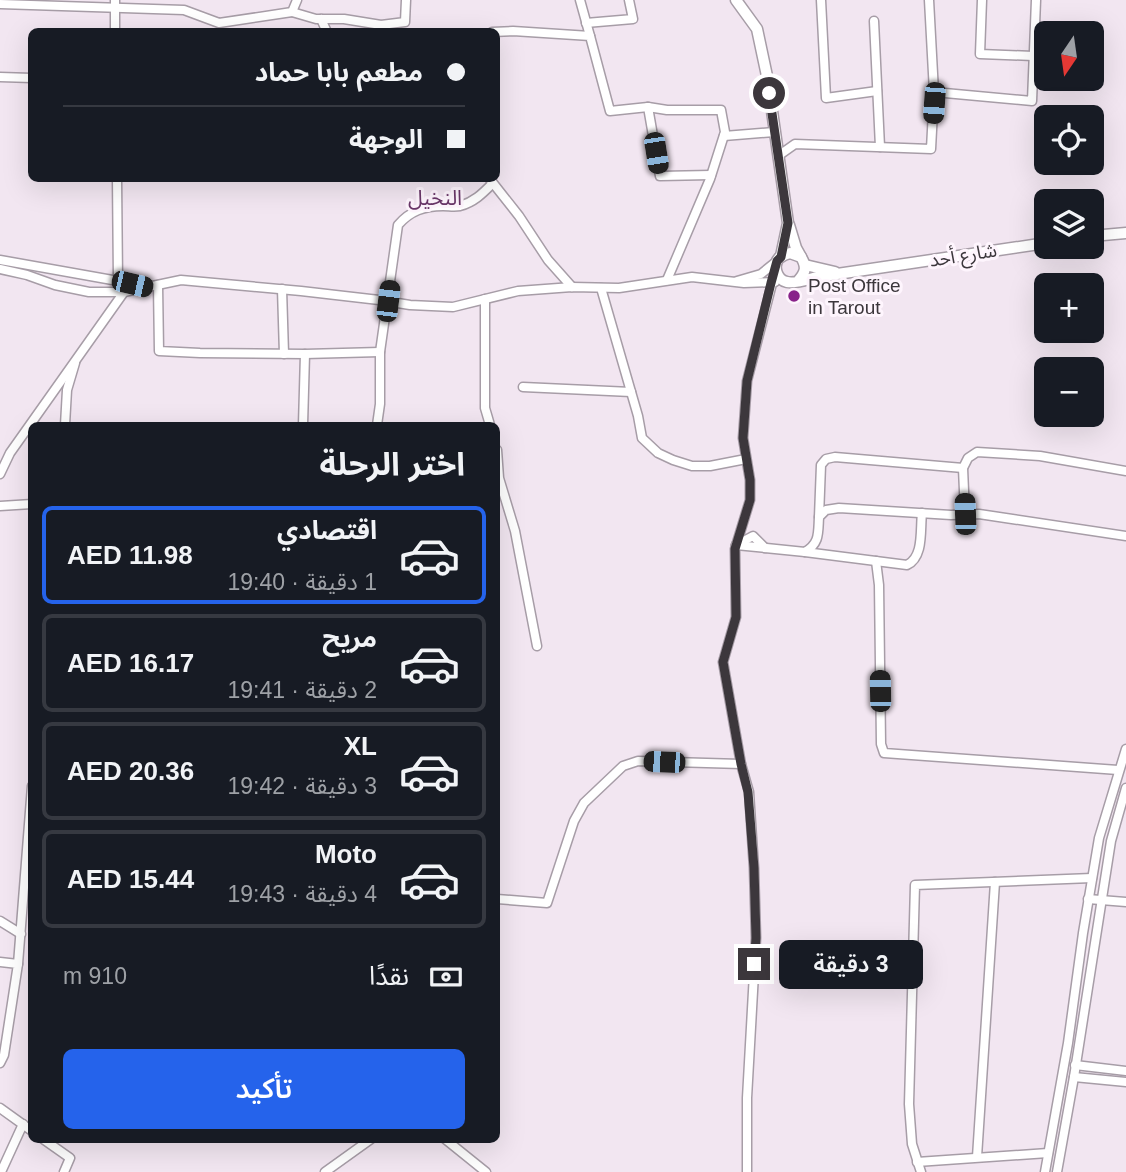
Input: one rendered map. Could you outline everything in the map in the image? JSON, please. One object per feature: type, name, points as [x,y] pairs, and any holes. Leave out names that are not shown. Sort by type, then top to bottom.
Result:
[{"type":"main road","points":[[736,0],[757,29],[767,76],[788,223],[803,261],[805,273],[789,281],[778,276],[778,262],[788,223]]},
{"type":"main road","points":[[1104,235],[1126,233]]},
{"type":"main road","name":"شارع أحد","points":[[789,281],[1034,245]]},
{"type":"main road","points":[[778,262],[790,253],[815,268],[842,274]]},
{"type":"street","points":[[292,12],[297,0]]},
{"type":"street","points":[[0,4],[115,4],[184,10],[219,23],[292,12],[321,19],[344,19],[381,25],[405,22],[406,0]]},
{"type":"street","points":[[580,0],[610,111],[648,107],[667,110],[721,110],[725,132],[712,175],[667,280]]},
{"type":"street","points":[[586,23],[633,19],[629,0]]},
{"type":"street","points":[[821,0],[826,97],[877,91]]},
{"type":"street","points":[[778,156],[795,144],[931,149],[934,92],[929,0]]},
{"type":"street","points":[[982,0],[980,54],[1033,56]]},
{"type":"street","points":[[934,92],[1032,101],[1035,0]]},
{"type":"street","points":[[115,4],[115,28]]},
{"type":"street","points":[[321,19],[325,28]]},
{"type":"street","points":[[874,21],[880,147]]},
{"type":"street","points":[[500,32],[590,36]]},
{"type":"street","points":[[0,77],[28,78]]},
{"type":"street","points":[[648,107],[660,176],[712,175]]},
{"type":"street","points":[[724,136],[774,132]]},
{"type":"street","points":[[117,182],[118,281]]},
{"type":"street","points":[[377,422],[380,352],[398,225],[406,215],[420,208],[456,207],[475,201],[490,182]]},
{"type":"street","points":[[492,182],[519,216],[548,260],[572,288]]},
{"type":"street","points":[[0,260],[147,288]]},
{"type":"street","points":[[734,281],[761,274],[778,262]]},
{"type":"street","points":[[747,1172],[747,1098],[756,938],[754,868],[748,792],[723,662],[736,617],[736,545],[750,500],[750,480],[743,438],[747,381],[778,262]]},
{"type":"street","points":[[0,269],[89,292],[124,292],[181,280],[410,305],[453,307],[518,291],[619,288],[692,277],[755,284],[789,281]]},
{"type":"street","points":[[767,298],[775,289],[789,281]]},
{"type":"street","points":[[755,284],[767,298]]},
{"type":"street","points":[[158,285],[159,351],[285,354],[380,352]]},
{"type":"street","points":[[601,288],[642,438],[658,453],[692,466],[710,466],[746,458]]},
{"type":"street","points":[[282,289],[285,354]]},
{"type":"street","points":[[32,422],[124,292]]},
{"type":"street","points":[[485,299],[485,408],[489,422]]},
{"type":"street","points":[[303,422],[304,354]]},
{"type":"street","points":[[65,422],[67,390],[76,358]]},
{"type":"street","points":[[523,387],[631,392]]},
{"type":"street","points":[[0,474],[10,453],[28,427]]},
{"type":"street","points":[[965,514],[964,469],[968,457],[977,452],[1040,456],[1126,471]]},
{"type":"street","points":[[805,552],[813,547],[818,538],[821,465],[827,459],[835,457],[964,469]]},
{"type":"street","points":[[500,485],[515,531],[537,646]]},
{"type":"street","points":[[0,506],[28,504]]},
{"type":"street","points":[[819,517],[826,510],[839,508],[979,514],[1126,536]]},
{"type":"street","points":[[736,545],[906,565],[913,562],[918,555],[922,513]]},
{"type":"street","points":[[876,561],[881,744],[884,753],[1118,771]]},
{"type":"street","points":[[1045,1172],[1099,838],[1126,749]]},
{"type":"street","points":[[500,898],[547,903],[574,821],[584,803],[623,766],[638,761],[741,764]]},
{"type":"street","points":[[1057,1172],[1074,1081],[1111,841],[1126,788]]},
{"type":"street","points":[[0,1063],[4,1055],[18,964],[28,835]]},
{"type":"street","points":[[921,1172],[912,1144],[909,1104],[915,885],[1092,878]]},
{"type":"street","points":[[977,1157],[995,882]]},
{"type":"street","points":[[1088,899],[1126,902]]},
{"type":"street","points":[[0,920],[20,934]]},
{"type":"street","points":[[0,962],[18,964]]},
{"type":"street","points":[[1075,1065],[1126,1071]]},
{"type":"street","points":[[1058,1101],[1074,1081],[1106,1069]]},
{"type":"street","points":[[1086,1078],[1126,1082]]},
{"type":"street","points":[[0,1108],[28,1128]]},
{"type":"street","points":[[1,1172],[23,1124]]},
{"type":"street","points":[[49,1143],[70,1158],[64,1172]]},
{"type":"street","points":[[325,1172],[365,1143]]},
{"type":"street","points":[[450,1143],[486,1172]]},
{"type":"street","points":[[917,1162],[1060,1155]]},
{"type":"place","name":"Post Office in Tarout","points":[[794,296]]},
{"type":"district","name":"النخيل","points":[[435,197]]},
{"type":"route","points":[[754,964],[754,868],[748,792],[723,662],[736,617],[735,549],[750,500],[750,480],[743,438],[747,381],[788,223],[769,93]]}]
